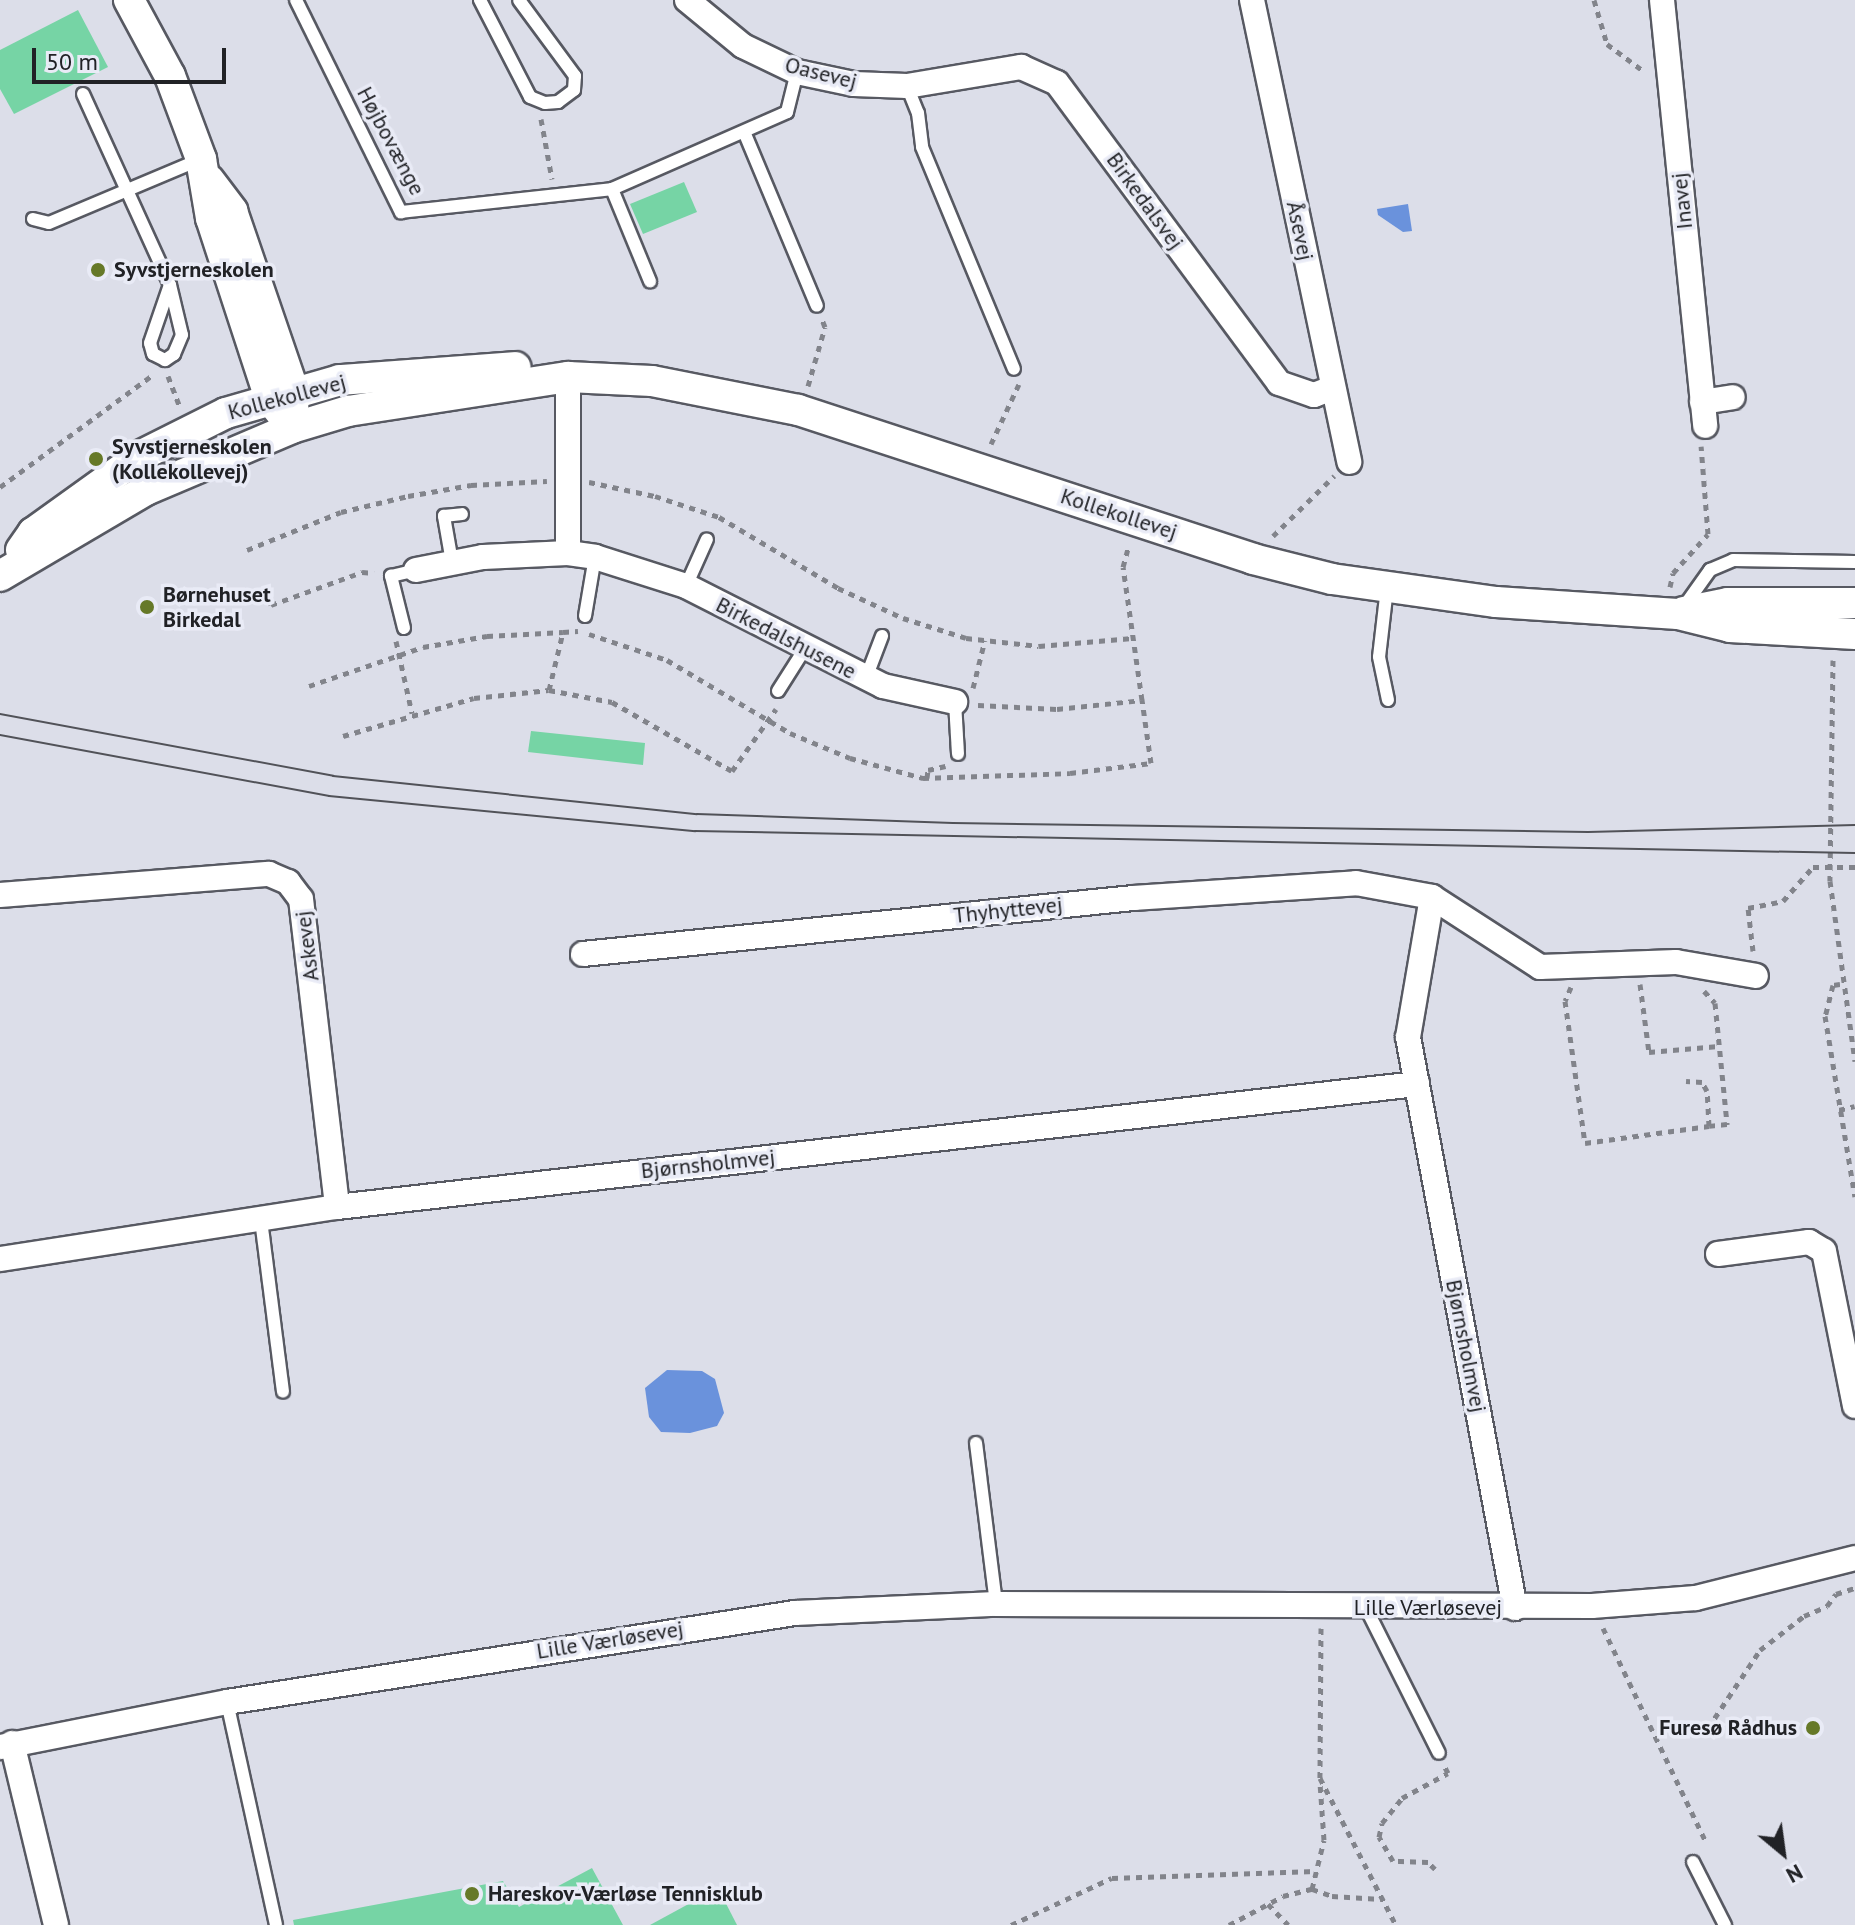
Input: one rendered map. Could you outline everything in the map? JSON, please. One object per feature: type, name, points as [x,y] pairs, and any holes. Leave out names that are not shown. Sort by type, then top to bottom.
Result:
[{"type":"street","points":[[129,0],[170,76],[205,170],[232,211],[292,428]]},
{"type":"street","name":"Oasevej","points":[[687,0],[743,46],[797,72],[854,84],[916,83]]},
{"type":"street","name":"Åsevej","points":[[1252,0],[1349,462]]},
{"type":"street","name":"Inavej","points":[[1662,0],[1704,414]]},
{"type":"street","name":"Birkedalsvej","points":[[916,83],[1021,67],[1057,83],[1279,383],[1314,395],[1332,388]]},
{"type":"street","name":"Kollekollevej","points":[[5,572],[33,533],[140,456],[188,429],[282,395],[348,379],[445,368],[531,366],[568,377]]},
{"type":"street","points":[[568,377],[568,553]]},
{"type":"street","name":"Kollekollevej","points":[[5,572],[146,490],[292,428],[405,400],[568,377],[652,381],[802,411],[1253,559],[1387,588],[1728,603],[1855,603]]},
{"type":"street","points":[[1704,414],[1733,397]]},
{"type":"street","name":"Birkedalshusene","points":[[416,570],[452,562],[568,553],[595,557],[686,586],[804,650],[866,678],[955,702]]},
{"type":"street","name":"Kollekollevej","points":[[1674,601],[1730,627],[1844,643]]},
{"type":"street","name":"Askevej","points":[[0,895],[269,874],[288,882],[301,899],[337,1207]]},
{"type":"street","name":"Thyhyttevej","points":[[583,954],[1133,898],[1325,885],[1356,883],[1432,897]]},
{"type":"street","points":[[1432,897],[1515,955],[1540,967],[1637,964],[1701,967],[1756,976]]},
{"type":"street","name":"Bjørnsholmvej","points":[[1432,897],[1408,1037],[1515,1608]]},
{"type":"street","name":"Bjørnsholmvej","points":[[0,1259],[337,1207],[1417,1084]]},
{"type":"street","points":[[1718,1254],[1809,1242],[1824,1251],[1855,1406]]},
{"type":"street","name":"Lille Værløsevej","points":[[6,1745],[227,1702],[711,1623],[860,1607],[996,1604],[1366,1608],[1592,1606],[1696,1598],[1855,1558]]},
{"type":"street","points":[[6,1745],[56,1925]]},
{"type":"lane","name":"Højbovænge","points":[[296,0],[401,212],[612,189],[745,134],[787,112],[797,72]]},
{"type":"lane","points":[[480,0],[530,97],[545,103],[574,90],[575,76],[519,0]]},
{"type":"lane","points":[[916,83],[922,147],[1014,369]]},
{"type":"lane","points":[[83,94],[130,188],[170,285],[182,335],[174,354],[165,360],[153,354],[150,343],[170,285]]},
{"type":"lane","points":[[745,134],[817,306]]},
{"type":"lane","points":[[33,219],[49,223],[130,188],[205,170]]},
{"type":"lane","points":[[612,189],[650,281]]},
{"type":"lane","points":[[452,562],[444,516],[462,514]]},
{"type":"lane","points":[[686,586],[707,539]]},
{"type":"lane","points":[[585,616],[595,557]]},
{"type":"lane","points":[[1674,601],[1710,570],[1733,560],[1855,562]]},
{"type":"lane","points":[[404,628],[391,576],[416,570]]},
{"type":"lane","points":[[1387,588],[1379,657],[1388,700]]},
{"type":"lane","points":[[866,678],[882,636]]},
{"type":"lane","points":[[778,691],[804,650]]},
{"type":"lane","name":"Birkedalshusene","points":[[955,702],[958,754]]},
{"type":"lane","points":[[261,1220],[283,1392]]},
{"type":"lane","points":[[976,1443],[996,1604]]},
{"type":"lane","points":[[1366,1608],[1439,1753]]},
{"type":"lane","points":[[227,1702],[276,1925]]},
{"type":"lane","points":[[1693,1862],[1725,1925]]},
{"type":"path","points":[[1594,0],[1607,44],[1624,62],[1646,73],[1670,75]]},
{"type":"path","points":[[545,103],[540,123],[554,196]]},
{"type":"path","points":[[802,411],[825,327],[817,306]]},
{"type":"path","points":[[0,487],[122,402],[165,360]]},
{"type":"path","points":[[989,448],[1020,381],[1014,369]]},
{"type":"path","points":[[169,377],[180,409]]},
{"type":"path","points":[[1674,601],[1673,573],[1708,534],[1700,441],[1704,414]]},
{"type":"path","points":[[1269,540],[1349,462]]},
{"type":"path","points":[[309,686],[395,655],[487,636],[578,632],[667,660],[768,721],[850,758],[927,778],[1070,773],[1151,763],[1123,567],[1137,520]]},
{"type":"path","points":[[256,590],[265,593],[271,605],[362,572],[391,576]]},
{"type":"path","points":[[578,632],[585,616]]},
{"type":"path","points":[[404,628],[393,646],[412,713]]},
{"type":"path","points":[[549,690],[563,632]]},
{"type":"path","points":[[985,640],[969,704],[1057,709],[1142,700]]},
{"type":"path","points":[[1844,643],[1830,867],[1855,1061]]},
{"type":"path","points":[[343,736],[412,713],[474,698],[549,690],[612,702],[732,771],[776,708],[778,691]]},
{"type":"path","points":[[927,778],[928,770],[943,769],[958,754]]},
{"type":"path","points":[[1756,976],[1748,908],[1783,901],[1813,867],[1855,867]]},
{"type":"path","points":[[1637,964],[1649,1052],[1719,1046]]},
{"type":"path","points":[[1569,966],[1565,1001],[1585,1143],[1727,1124],[1715,1003],[1705,998],[1701,967]]},
{"type":"path","points":[[1840,984],[1833,985],[1825,1004],[1839,1110],[1855,1197]]},
{"type":"path","points":[[1686,1081],[1702,1082],[1707,1091],[1709,1126]]},
{"type":"path","points":[[1839,1110],[1855,1106]]},
{"type":"path","points":[[1708,1728],[1760,1650],[1804,1616],[1827,1606],[1836,1594],[1855,1588]]},
{"type":"path","points":[[1592,1606],[1705,1840]]},
{"type":"path","points":[[1312,1889],[1324,1840],[1320,1778],[1321,1607]]},
{"type":"path","points":[[1435,1869],[1428,1862],[1393,1861],[1379,1837],[1382,1823],[1402,1798],[1448,1773],[1439,1753]]},
{"type":"path","points":[[1320,1778],[1396,1925]]},
{"type":"path","points":[[1011,1925],[1112,1878],[1316,1871]]},
{"type":"path","points":[[1229,1925],[1268,1904],[1312,1889],[1332,1896],[1381,1899]]},
{"type":"path","points":[[1268,1904],[1288,1925]]},
{"type":"green space","points":[[78,10],[108,67],[14,114],[0,89],[0,50]]},
{"type":"green space","points":[[684,182],[697,212],[643,234],[630,204]]},
{"type":"green space","points":[[531,731],[645,743],[643,765],[528,752]]},
{"type":"green space","name":"Hareskov-Værløse Tennisklub","points":[[592,1868],[623,1925],[294,1925],[293,1920],[503,1881],[519,1907]]},
{"type":"green space","name":"Hareskov-Værløse Tennisklub","points":[[718,1888],[737,1925],[650,1925]]},
{"type":"water","points":[[1408,204],[1412,231],[1403,232],[1378,215],[1377,209]]},
{"type":"water","points":[[667,1370],[702,1371],[715,1379],[724,1413],[717,1426],[690,1433],[661,1432],[649,1417],[645,1388]]},
{"type":"tram line","points":[[0,714],[333,776],[697,814],[953,823],[1588,832],[1855,825]]},
{"type":"tram line","points":[[0,735],[329,796],[695,831],[1855,853]]},
{"type":"place","name":"Syvstjerneskolen","points":[[98,270]]},
{"type":"place","name":"Syvstjerneskolen (Kollekollevej)","points":[[96,459]]},
{"type":"place","name":"Børnehuset Birkedal","points":[[147,607]]},
{"type":"place","name":"Furesø Rådhus","points":[[1813,1728]]},
{"type":"place","name":"Hareskov-Værløse Tennisklub","points":[[472,1894]]}]
